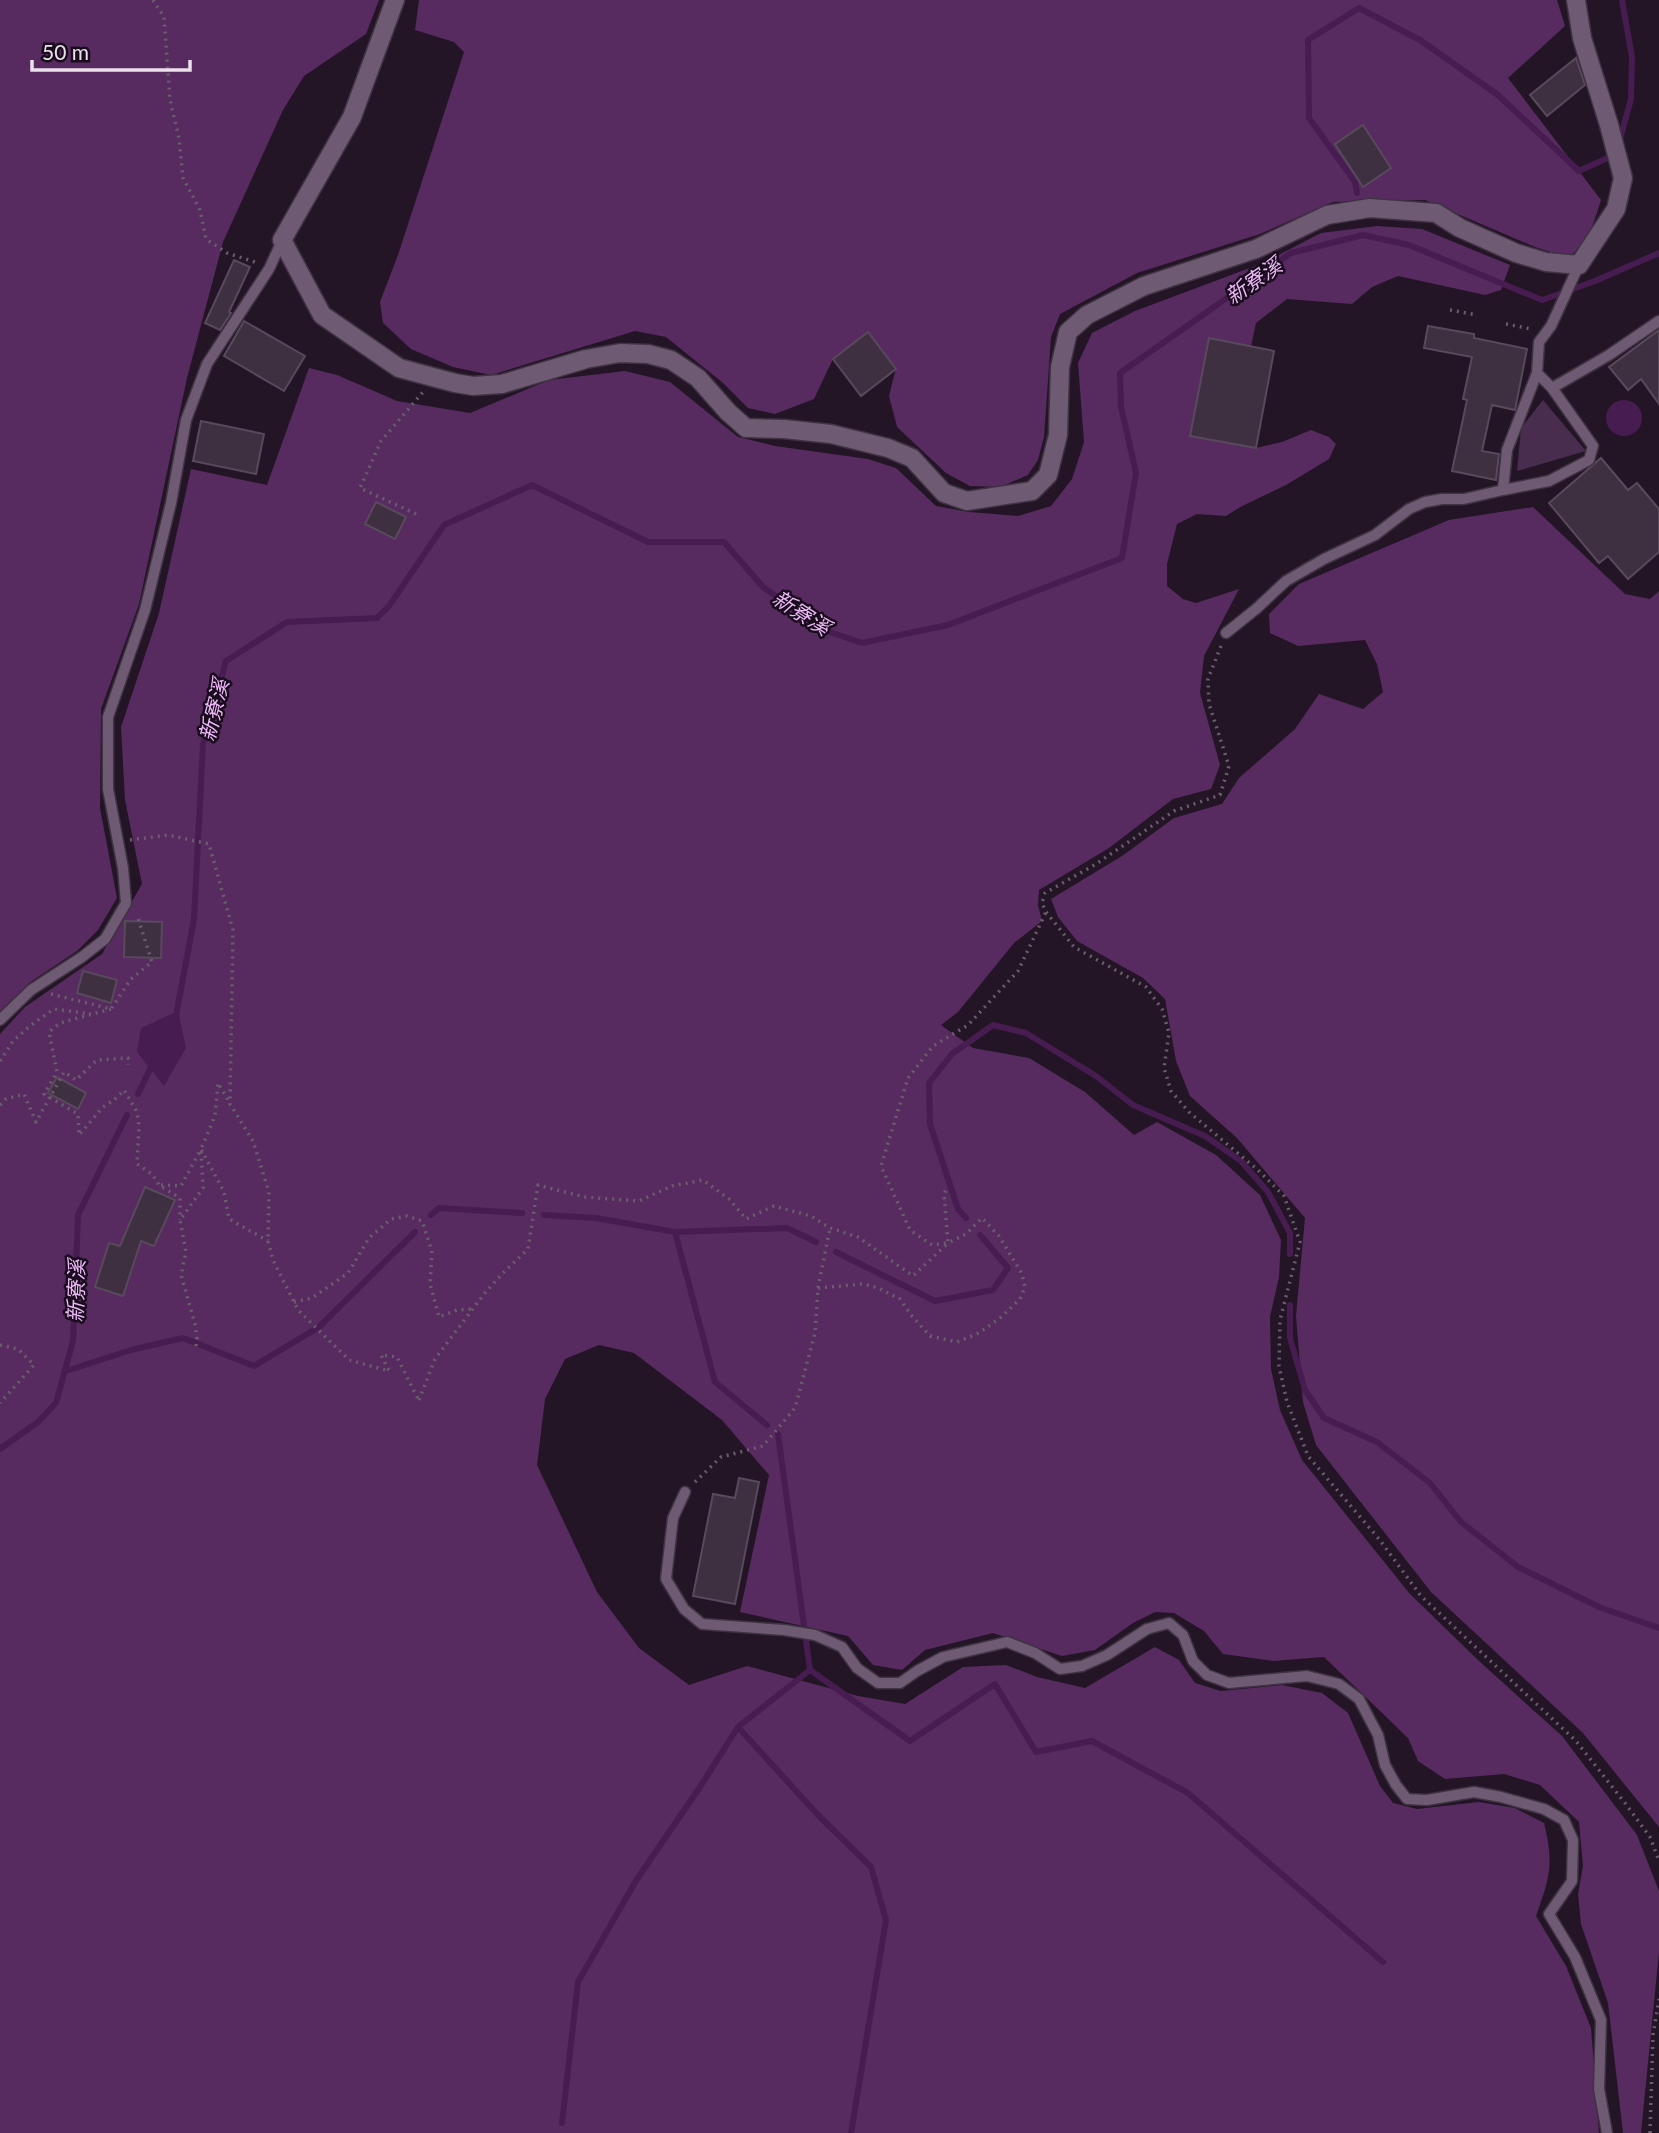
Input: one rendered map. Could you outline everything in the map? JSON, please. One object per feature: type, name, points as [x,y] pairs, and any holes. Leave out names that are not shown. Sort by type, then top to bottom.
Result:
[{"type":"street","points":[[395,0],[352,117],[282,240],[322,315],[399,368],[473,386],[502,384],[586,359],[620,354],[648,354],[671,360],[698,378],[746,428],[831,434],[888,448],[912,458],[944,493],[967,501],[1032,491],[1048,475],[1058,435],[1060,367],[1068,332],[1087,315],[1144,286],[1256,248],[1311,221],[1327,215],[1370,208],[1436,213],[1460,228],[1516,253],[1546,262],[1579,265],[1616,209],[1623,178],[1582,38],[1576,0]]},
{"type":"lane","points":[[0,1020],[31,990],[105,939],[126,904],[108,789],[108,717],[145,610],[171,503],[186,420],[207,364],[269,269],[282,240]]},
{"type":"lane","points":[[1503,490],[1507,450],[1536,373],[1539,342],[1550,326],[1579,265]]},
{"type":"lane","points":[[1552,388],[1609,355],[1659,321]]},
{"type":"lane","points":[[1226,633],[1286,581],[1375,535],[1409,509],[1425,502],[1464,499],[1549,481],[1589,460],[1593,446],[1552,388],[1536,373]]},
{"type":"lane","points":[[685,1492],[673,1518],[666,1578],[684,1609],[702,1624],[816,1635],[842,1647],[857,1668],[878,1683],[900,1683],[943,1657],[1007,1642],[1035,1653],[1060,1669],[1082,1666],[1107,1655],[1147,1629],[1169,1623],[1183,1635],[1193,1661],[1208,1675],[1229,1683],[1307,1676],[1339,1684],[1359,1699],[1378,1735],[1385,1765],[1396,1786],[1407,1799],[1427,1800],[1474,1792],[1544,1809],[1563,1820],[1573,1840],[1572,1881],[1549,1914],[1575,1957],[1601,2020],[1599,2089],[1606,2133]]},
{"type":"path","points":[[153,0],[164,17],[170,100],[179,138],[183,178],[200,210],[206,240],[228,253],[256,261],[269,269]]},
{"type":"path","points":[[1450,310],[1477,315]]},
{"type":"path","points":[[416,514],[359,488],[381,441],[436,378]]},
{"type":"path","points":[[1226,633],[1208,678],[1209,704],[1229,766],[1220,795],[1174,811],[1045,893],[1042,903],[1074,947],[1146,987],[1162,1009],[1168,1033],[1164,1068],[1171,1091],[1189,1112],[1258,1170],[1284,1196],[1300,1242],[1280,1320],[1279,1366],[1287,1402],[1308,1456],[1379,1539],[1421,1596],[1576,1741],[1650,1838],[1659,1861]]},
{"type":"path","points":[[118,841],[168,835],[209,844],[233,930],[230,1104]]},
{"type":"path","points":[[818,1288],[863,1284],[878,1289],[900,1299],[930,1336],[957,1342],[979,1333],[1020,1299],[1025,1287],[1022,1274],[999,1236],[982,1218],[966,1234],[932,1245],[910,1230],[881,1166],[908,1078],[933,1046],[968,1025],[1018,971],[1046,912]]},
{"type":"path","points":[[137,915],[152,962],[131,979],[111,1009],[61,1023],[49,1032],[57,1072],[44,1094],[78,1114],[79,1135],[103,1107],[124,1090],[137,1112],[139,1125],[136,1164],[152,1174],[159,1185],[180,1198],[180,1220],[186,1252],[181,1275],[197,1339],[196,1346]]},
{"type":"path","points":[[31,990],[111,1009]]},
{"type":"path","points":[[0,1061],[13,1041],[54,1009],[93,1015]]},
{"type":"path","points":[[0,1105],[6,1099],[24,1094],[36,1122],[64,1072],[76,1080],[96,1060],[128,1058],[128,1065]]},
{"type":"path","points":[[159,1185],[181,1186],[215,1116],[218,1083],[253,1141],[269,1192],[268,1241],[273,1260],[298,1310],[349,1360],[389,1371],[382,1355],[397,1357],[419,1400],[435,1359],[503,1273],[528,1249],[538,1185],[584,1197],[639,1201],[673,1186],[703,1181],[729,1199],[747,1219],[774,1206],[811,1216],[830,1228],[858,1237],[913,1276],[948,1242]]},
{"type":"path","points":[[180,1220],[203,1188],[201,1149]]},
{"type":"path","points":[[201,1149],[224,1192],[229,1219],[268,1241]]},
{"type":"path","points":[[947,1188],[944,1194],[948,1242]]},
{"type":"path","points":[[294,1302],[312,1298],[348,1273],[369,1238],[391,1220],[407,1216],[422,1221],[432,1251],[430,1284],[439,1317],[457,1310],[473,1309]]},
{"type":"path","points":[[685,1492],[722,1457],[763,1446],[794,1408],[815,1333],[818,1288],[830,1228]]},
{"type":"path","points":[[0,1345],[18,1349],[34,1365],[0,1403]]},
{"type":"path","points":[[1650,2133],[1653,2035],[1659,1999]]},
{"type":"shaded area","points":[[0,0],[379,0],[366,34],[304,76],[283,110],[223,242],[187,378],[139,604],[101,709],[100,808],[117,898],[98,930],[77,951],[29,983],[0,1013]]},
{"type":"shaded area","points":[[419,0],[1557,0],[1565,26],[1508,78],[1601,200],[1589,237],[1569,258],[1535,247],[1425,200],[1333,202],[1260,234],[1137,273],[1060,314],[1051,337],[1044,437],[1038,460],[1028,475],[1000,487],[970,486],[946,473],[897,427],[889,396],[896,368],[868,332],[833,359],[814,399],[775,414],[748,408],[723,383],[666,337],[635,331],[491,375],[453,367],[411,349],[383,323],[380,302],[464,52],[454,42],[415,30]]},
{"type":"shaded area","points":[[1377,226],[1422,229],[1510,265],[1501,290],[1485,295],[1398,276],[1372,287],[1352,304],[1287,299],[1256,323],[1251,346],[1209,338],[1191,436],[1256,448],[1282,442],[1311,430],[1329,437],[1336,444],[1329,459],[1226,516],[1197,514],[1177,524],[1167,564],[1167,586],[1183,599],[1196,603],[1239,589],[1204,656],[1200,693],[1220,765],[1211,789],[1173,799],[1109,848],[1039,890],[1038,905],[1042,921],[1014,943],[958,1012],[941,1025],[973,1048],[1029,1058],[1085,1092],[1134,1135],[1157,1122],[1216,1155],[1260,1195],[1281,1240],[1279,1277],[1270,1317],[1271,1369],[1280,1410],[1302,1460],[1410,1594],[1562,1736],[1637,1835],[1659,1891],[1659,1952],[1641,2133],[1623,2133],[1608,2003],[1581,1924],[1578,1894],[1583,1866],[1579,1822],[1540,1785],[1504,1774],[1445,1779],[1418,1761],[1408,1738],[1324,1657],[1273,1661],[1223,1654],[1204,1631],[1174,1613],[1155,1612],[1133,1623],[1095,1650],[1062,1656],[993,1633],[925,1650],[902,1670],[873,1665],[848,1636],[740,1612],[769,1475],[722,1420],[634,1353],[599,1345],[565,1359],[545,1399],[537,1465],[597,1592],[639,1648],[689,1685],[747,1666],[858,1696],[905,1704],[963,1667],[1006,1665],[1037,1677],[1085,1688],[1155,1647],[1179,1660],[1195,1683],[1221,1691],[1282,1685],[1322,1693],[1348,1713],[1380,1786],[1393,1803],[1417,1809],[1479,1802],[1515,1808],[1544,1823],[1550,1860],[1545,1891],[1536,1916],[1566,1966],[1591,2028],[1599,2133],[0,2133],[0,1034],[25,1007],[102,954],[142,884],[125,800],[121,727],[159,613],[191,469],[267,485],[309,368],[337,375],[397,401],[470,413],[549,380],[625,371],[670,382],[738,437],[775,446],[868,459],[896,468],[936,506],[1018,516],[1051,506],[1072,479],[1084,442],[1078,363],[1092,333],[1135,311],[1263,263],[1321,233]]},
{"type":"shaded area","points":[[1543,400],[1586,451],[1517,471],[1521,428]]},
{"type":"shaded area","points":[[1624,400],[1637,405],[1642,418],[1637,431],[1624,436],[1611,431],[1606,418],[1611,405]]},
{"type":"shaded area","points":[[1533,507],[1625,594],[1650,599],[1659,591],[1659,1827],[1583,1733],[1431,1592],[1316,1445],[1303,1402],[1296,1316],[1305,1218],[1237,1138],[1190,1096],[1176,1061],[1165,999],[1143,978],[1077,941],[1058,917],[1051,899],[1122,856],[1174,818],[1222,804],[1239,778],[1295,729],[1319,694],[1363,709],[1383,692],[1377,664],[1365,640],[1298,646],[1270,633],[1269,614],[1299,584],[1449,520]]},
{"type":"shaded area","points":[[178,1011],[186,1048],[164,1086],[137,1052],[141,1028]]},
{"type":"building","points":[[1576,58],[1585,85],[1547,116],[1530,95]]},
{"type":"building","points":[[1363,125],[1391,168],[1363,187],[1335,144]]},
{"type":"building","points":[[234,260],[250,267],[229,312],[231,313],[220,330],[205,323]]},
{"type":"building","points":[[244,321],[305,356],[284,391],[224,356]]},
{"type":"building","points":[[1428,326],[1474,334],[1474,338],[1527,349],[1515,410],[1492,405],[1482,451],[1499,454],[1496,480],[1452,471],[1467,400],[1463,399],[1472,357],[1424,348]]},
{"type":"building","points":[[1659,330],[1659,404],[1641,379],[1628,390],[1609,367]]},
{"type":"building","points":[[868,332],[896,369],[861,396],[833,359]]},
{"type":"building","points":[[1209,338],[1274,351],[1256,448],[1190,436]]},
{"type":"building","points":[[201,421],[264,434],[256,474],[193,461]]},
{"type":"building","points":[[1601,458],[1628,490],[1637,483],[1659,509],[1659,552],[1628,579],[1608,556],[1599,563],[1549,503]]},
{"type":"building","points":[[376,502],[406,517],[395,539],[365,524]]},
{"type":"building","points":[[125,921],[162,922],[161,958],[124,957]]},
{"type":"building","points":[[83,971],[117,980],[111,1003],[77,993]]},
{"type":"building","points":[[57,1077],[86,1093],[78,1109],[48,1093]]},
{"type":"building","points":[[145,1187],[175,1200],[154,1246],[141,1241],[123,1296],[95,1287],[109,1243],[120,1246]]},
{"type":"building","points":[[739,1478],[759,1482],[735,1604],[693,1596],[713,1494],[735,1498]]},
{"type":"waterway","points":[[1619,143],[1631,99],[1632,57],[1622,0]]},
{"type":"waterway","points":[[1357,193],[1355,182],[1309,118],[1308,40],[1359,8],[1420,40],[1498,95],[1579,171],[1614,155]]},
{"type":"waterway","name":"新寮溪","points":[[176,1016],[194,919],[203,744],[226,661],[287,622],[377,618],[389,606],[444,525],[532,485],[648,542],[724,542],[763,587],[824,630],[862,643],[948,625],[1122,558],[1136,473],[1121,407],[1120,373],[1291,253],[1363,235],[1409,245],[1542,300],[1595,281],[1659,253]]},
{"type":"waterway","points":[[966,1218],[958,1209],[930,1124],[929,1083],[952,1054],[993,1025],[1026,1033],[1096,1076],[1133,1105],[1205,1136],[1241,1161],[1268,1192],[1290,1233],[1290,1254]]},
{"type":"waterway","name":"新寮溪","points":[[138,1094],[153,1063]]},
{"type":"waterway","name":"新寮溪","points":[[0,1449],[38,1422],[56,1403],[73,1341],[78,1215],[127,1115]]},
{"type":"waterway","points":[[431,1215],[439,1208],[522,1213]]},
{"type":"waterway","points":[[544,1215],[596,1218],[675,1232],[715,1382],[767,1425]]},
{"type":"waterway","points":[[675,1232],[787,1228],[816,1242]]},
{"type":"waterway","points":[[66,1371],[131,1350],[183,1338],[254,1366],[319,1327],[415,1232]]},
{"type":"waterway","points":[[836,1252],[935,1301],[993,1290],[1008,1268],[980,1235]]},
{"type":"waterway","points":[[1290,1305],[1290,1338],[1305,1390],[1324,1418],[1377,1442],[1430,1483],[1461,1522],[1518,1567],[1599,1607],[1659,1628]]},
{"type":"waterway","points":[[562,2123],[578,1982],[637,1879],[738,1727],[810,1670],[778,1434]]},
{"type":"waterway","points":[[810,1670],[910,1741],[995,1684],[1036,1752],[1092,1741],[1188,1793],[1383,1962]]},
{"type":"waterway","points":[[738,1727],[817,1814],[871,1867],[886,1920],[851,2133]]}]
